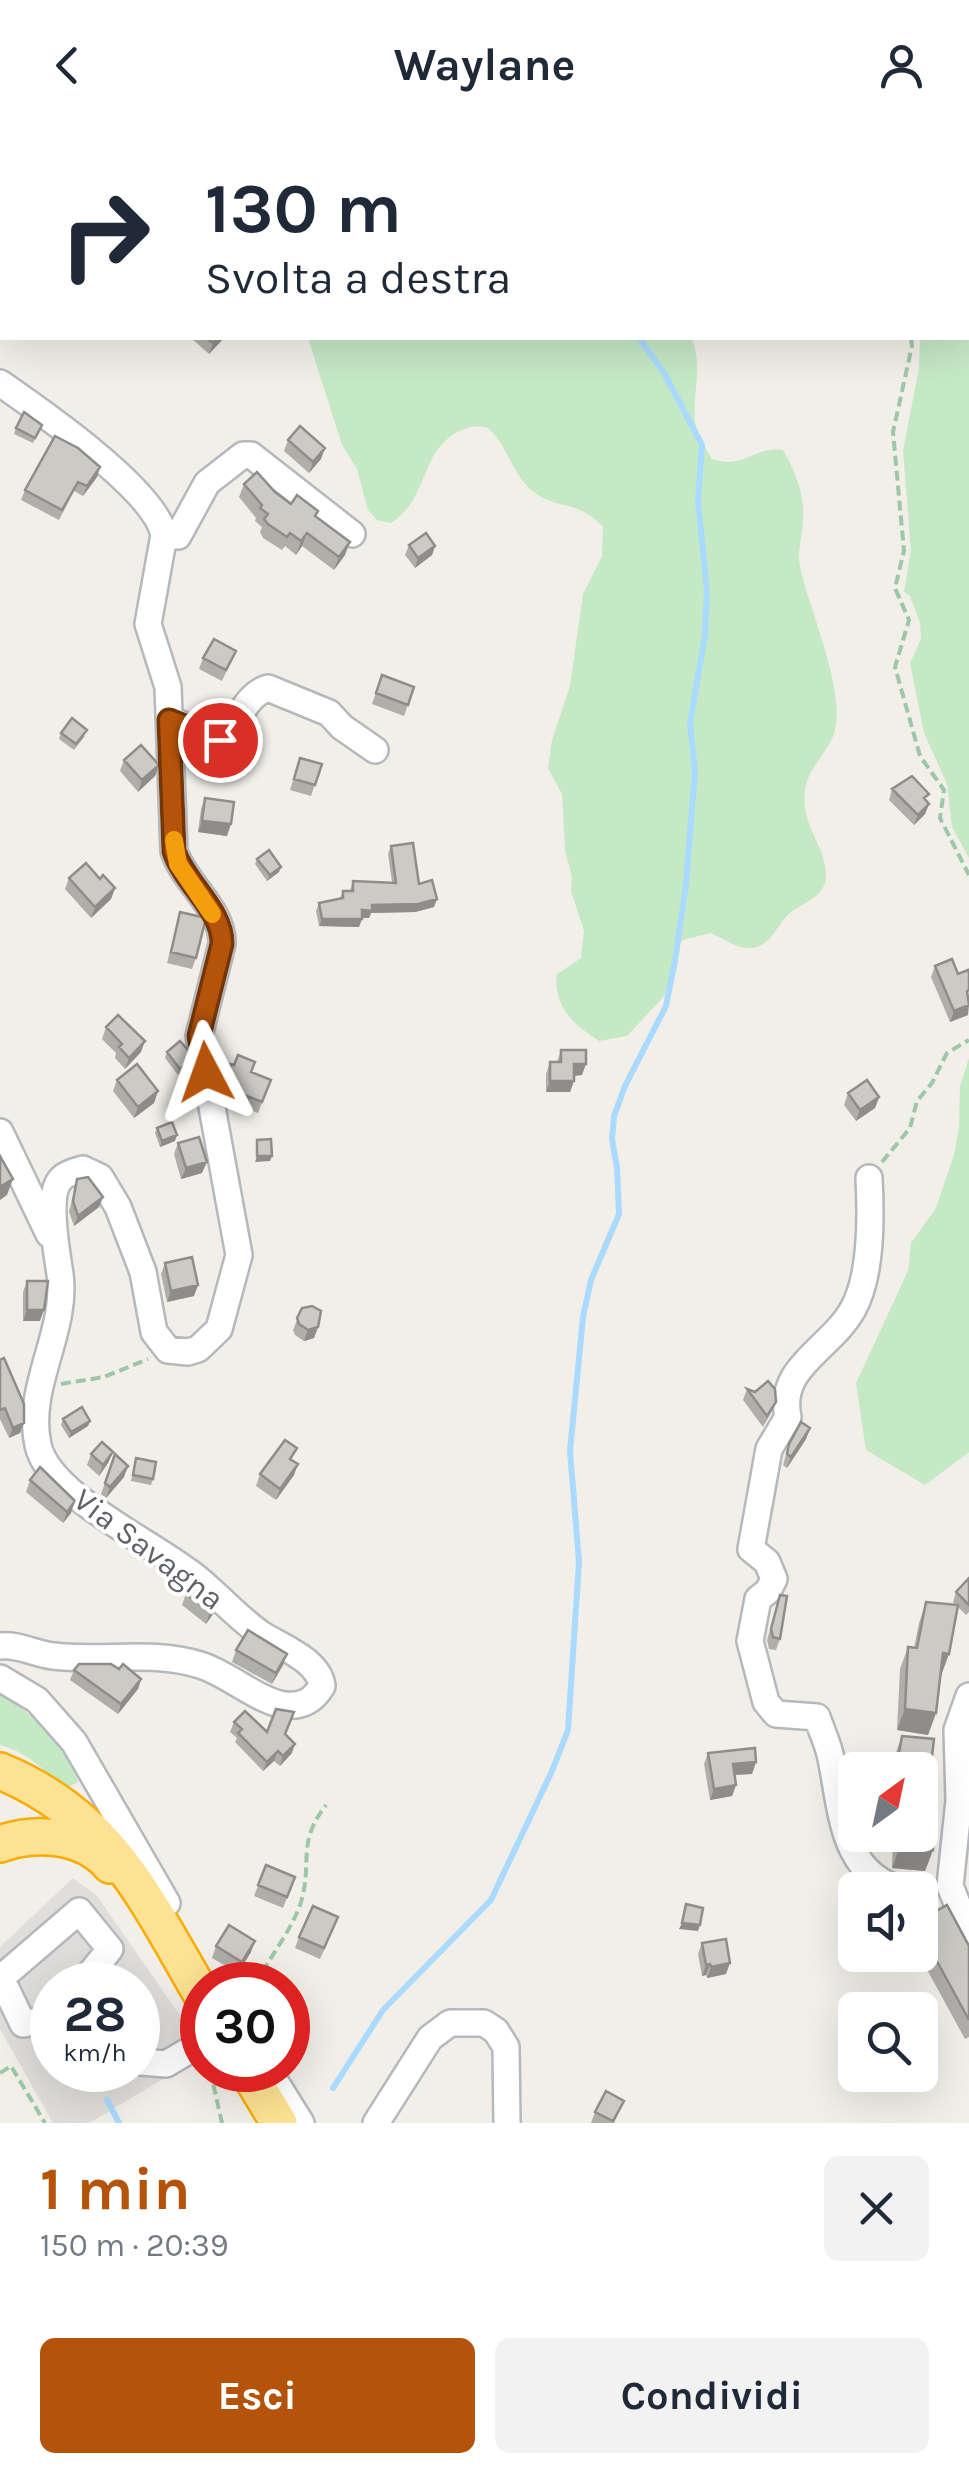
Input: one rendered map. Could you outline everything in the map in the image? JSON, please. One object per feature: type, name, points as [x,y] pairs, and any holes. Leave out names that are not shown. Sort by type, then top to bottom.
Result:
[{"type":"highway","points":[[0,1771],[76,1813],[108,1846],[135,1880],[183,1962]]},
{"type":"highway","points":[[0,1844],[42,1835],[70,1841],[103,1856],[180,1980]]},
{"type":"highway","points":[[247,2092],[265,2123]]},
{"type":"highway","points":[[260,2092],[279,2123]]},
{"type":"street","points":[[0,383],[52,418],[112,470],[157,516],[164,535],[148,624],[168,687],[174,851],[178,864],[223,930],[199,1036],[238,1256],[219,1329],[198,1349],[168,1350]]},
{"type":"street","points":[[164,535],[178,536],[207,483],[243,455],[252,455],[352,534]]},
{"type":"street","points":[[169,720],[220,740],[253,696],[268,688],[329,713],[375,750]]},
{"type":"street","points":[[0,1132],[57,1252]]},
{"type":"street","name":"Via Savagna","points":[[0,1646],[14,1645],[51,1656],[175,1658],[205,1666],[282,1704],[305,1704],[316,1697],[322,1686],[318,1672],[259,1632],[187,1570],[84,1503],[53,1476],[38,1447],[36,1406],[63,1294],[55,1188],[63,1176],[82,1169],[100,1177],[118,1207],[142,1272],[154,1332],[168,1350]]},
{"type":"street","points":[[869,1178],[872,1235],[855,1307],[835,1334],[796,1372],[784,1398],[788,1417],[769,1449],[751,1548],[766,1562],[774,1579],[758,1599],[750,1642],[766,1702],[776,1714],[816,1717],[830,1753],[840,1820],[854,1853],[870,1872]]},
{"type":"street","points":[[0,1678],[36,1700],[74,1742],[203,1962]]},
{"type":"street","points":[[969,1696],[957,1730],[960,1800],[950,1886],[969,1933]]},
{"type":"street","points":[[938,1888],[950,1886]]},
{"type":"street","points":[[30,2023],[23,2024],[1,1978],[80,1911],[110,1949],[100,1962]]},
{"type":"street","points":[[376,2123],[430,2038],[450,2023],[484,2022],[496,2031],[506,2047],[507,2123]]},
{"type":"street","points":[[282,2092],[301,2123]]},
{"type":"path","points":[[910,340],[893,432],[904,551],[895,588],[909,620],[895,667],[920,756],[944,790],[940,818],[969,875]]},
{"type":"path","points":[[869,1178],[910,1128],[917,1101],[932,1082],[946,1052],[969,1040]]},
{"type":"path","points":[[42,1381],[58,1384],[104,1377],[167,1354],[168,1350]]},
{"type":"path","points":[[268,1962],[300,1907],[309,1831],[326,1805]]},
{"type":"path","points":[[0,2073],[10,2066],[46,2123]]},
{"type":"path","points":[[215,2092],[222,2123]]},
{"type":"shaded area","points":[[73,1878],[97,1896],[143,1962],[30,1962],[30,2082],[0,2029],[0,1947]]},
{"type":"shaded area","points":[[160,1987],[180,2015],[180,2069],[160,2081]]},
{"type":"shaded area","points":[[36,2092],[141,2092],[89,2123],[53,2123]]},
{"type":"green space","points":[[309,340],[692,340],[697,368],[695,421],[712,459],[733,462],[764,451],[783,450],[792,467],[803,503],[800,567],[831,671],[837,713],[832,738],[805,790],[806,815],[825,866],[824,885],[758,946],[741,947],[710,933],[683,940],[673,950],[673,980],[667,993],[627,1036],[599,1041],[581,1028],[562,1007],[556,975],[581,958],[584,931],[571,891],[562,794],[548,768],[552,740],[570,686],[583,594],[602,556],[603,527],[583,512],[548,500],[529,488],[496,436],[479,426],[455,433],[438,449],[413,500],[401,515],[391,523],[377,520],[368,510],[357,469],[342,445]]},
{"type":"green space","points":[[920,340],[969,340],[969,858],[952,827],[947,784],[924,733],[910,663],[921,639],[920,623],[910,596],[904,592],[911,550],[903,451],[919,368]]},
{"type":"green space","points":[[969,1058],[969,1452],[925,1485],[866,1450],[856,1383],[908,1271],[911,1243],[936,1208],[954,1155],[960,1086]]},
{"type":"green space","points":[[0,1692],[58,1742],[74,1767],[78,1782],[64,1789],[27,1757],[0,1745]]},
{"type":"building","points":[[24,412],[42,425],[35,438],[16,428]]},
{"type":"building","points":[[300,426],[325,448],[313,462],[288,440]]},
{"type":"building","points":[[55,436],[78,448],[100,467],[87,486],[78,482],[62,510],[25,490]]},
{"type":"building","points":[[257,472],[291,504],[297,495],[318,511],[315,516],[350,542],[339,557],[307,533],[301,541],[268,524],[264,519],[268,514],[244,484]]},
{"type":"building","points":[[426,533],[435,546],[418,558],[409,545]]},
{"type":"building","points":[[214,639],[236,651],[226,670],[203,658]]},
{"type":"building","points":[[382,675],[414,687],[408,705],[376,693]]},
{"type":"building","points":[[72,718],[87,730],[76,744],[61,733]]},
{"type":"building","points":[[141,745],[159,765],[142,780],[124,760]]},
{"type":"building","points":[[300,758],[322,764],[315,785],[294,779]]},
{"type":"building","points":[[912,776],[929,794],[924,798],[929,804],[918,815],[892,789]]},
{"type":"building","points":[[205,798],[234,802],[231,824],[202,821]]},
{"type":"building","points":[[413,843],[419,884],[432,880],[437,899],[418,904],[372,905],[372,911],[362,910],[362,919],[322,919],[319,903],[343,898],[343,891],[353,891],[353,881],[396,883],[391,846]]},
{"type":"building","points":[[269,850],[281,867],[270,875],[257,859]]},
{"type":"building","points":[[86,863],[115,888],[95,907],[69,878]]},
{"type":"building","points":[[180,912],[206,918],[196,958],[171,952]]},
{"type":"building","points":[[952,959],[958,974],[968,970],[969,973],[969,1005],[954,1011],[935,966]]},
{"type":"building","points":[[118,1015],[145,1041],[129,1058],[106,1027]]},
{"type":"building","points":[[180,1041],[188,1050],[190,1061],[180,1069],[167,1052]]},
{"type":"building","points":[[561,1050],[586,1050],[586,1064],[574,1064],[574,1081],[550,1081],[550,1062],[561,1062]]},
{"type":"building","points":[[238,1055],[255,1062],[251,1072],[271,1080],[262,1102],[231,1090],[230,1064],[234,1065]]},
{"type":"building","points":[[137,1064],[158,1091],[138,1107],[117,1080]]},
{"type":"building","points":[[867,1080],[879,1097],[860,1110],[848,1093]]},
{"type":"building","points":[[172,1122],[177,1135],[162,1141],[157,1128]]},
{"type":"building","points":[[199,1137],[207,1162],[186,1168],[178,1143]]},
{"type":"building","points":[[271,1139],[272,1156],[257,1156],[257,1140]]},
{"type":"building","points":[[0,1156],[13,1179],[0,1187]]},
{"type":"building","points":[[88,1177],[103,1197],[78,1216],[73,1201],[77,1179]]},
{"type":"building","points":[[192,1257],[198,1285],[171,1291],[165,1263]]},
{"type":"building","points":[[27,1281],[48,1281],[44,1310],[27,1310]]},
{"type":"building","points":[[312,1306],[321,1311],[318,1327],[308,1330],[297,1318],[302,1308]]},
{"type":"building","points":[[4,1358],[24,1404],[24,1423],[13,1428],[5,1408],[0,1410],[0,1360]]},
{"type":"building","points":[[768,1381],[775,1389],[776,1402],[767,1416],[747,1389],[755,1392]]},
{"type":"building","points":[[82,1407],[90,1421],[71,1432],[63,1419]]},
{"type":"building","points":[[801,1422],[810,1428],[791,1457],[787,1454],[789,1444]]},
{"type":"building","points":[[285,1440],[297,1448],[290,1459],[298,1464],[280,1489],[260,1474]]},
{"type":"building","points":[[102,1442],[113,1452],[103,1465],[91,1454]]},
{"type":"building","points":[[115,1454],[128,1466],[110,1487],[105,1483]]},
{"type":"building","points":[[136,1458],[156,1462],[153,1479],[133,1475]]},
{"type":"building","points":[[40,1467],[75,1501],[67,1512],[30,1480]]},
{"type":"building","points":[[969,1578],[969,1605],[956,1592]]},
{"type":"building","points":[[195,1583],[217,1603],[210,1612],[186,1594]]},
{"type":"building","points":[[780,1595],[787,1596],[780,1639],[773,1637],[771,1629]]},
{"type":"building","points":[[926,1602],[958,1605],[949,1654],[943,1653],[936,1713],[905,1709],[908,1647],[917,1648]]},
{"type":"building","points":[[248,1630],[287,1654],[276,1673],[236,1650]]},
{"type":"building","points":[[79,1664],[111,1664],[119,1669],[123,1664],[141,1679],[121,1704],[74,1670]]},
{"type":"building","points":[[276,1709],[294,1712],[285,1734],[295,1744],[283,1756],[278,1751],[267,1762],[238,1733],[242,1729],[234,1722],[245,1711],[267,1732]]},
{"type":"building","points":[[902,1736],[934,1739],[933,1752],[899,1752]]},
{"type":"building","points":[[755,1748],[756,1762],[733,1764],[736,1785],[714,1789],[708,1753]]},
{"type":"building","points":[[266,1865],[295,1877],[287,1897],[258,1885]]},
{"type":"building","points":[[686,1904],[703,1908],[700,1925],[682,1923]]},
{"type":"building","points":[[947,1905],[969,1946],[969,2020],[938,1963],[938,1910]]},
{"type":"building","points":[[313,1906],[338,1917],[324,1948],[299,1937]]},
{"type":"building","points":[[229,1925],[255,1941],[242,1962],[216,1946]]},
{"type":"building","points":[[726,1939],[730,1963],[706,1965],[702,1943]]},
{"type":"building","points":[[606,2091],[624,2101],[613,2121],[595,2112]]},
{"type":"waterway","points":[[333,2088],[383,2010],[491,1900],[568,1730],[579,1562],[570,1451],[583,1317],[591,1280],[619,1214],[612,1139],[614,1116],[666,1006],[675,961],[695,772],[690,723],[705,635],[707,591],[698,501],[702,445],[664,373],[640,340]]},
{"type":"waterway","points":[[107,2100],[119,2123]]},
{"type":"slow traffic","points":[[174,840],[178,864],[212,914]]},
{"type":"route","points":[[206,1072],[199,1036],[223,930],[178,864],[174,851],[169,720],[220,740]]}]
